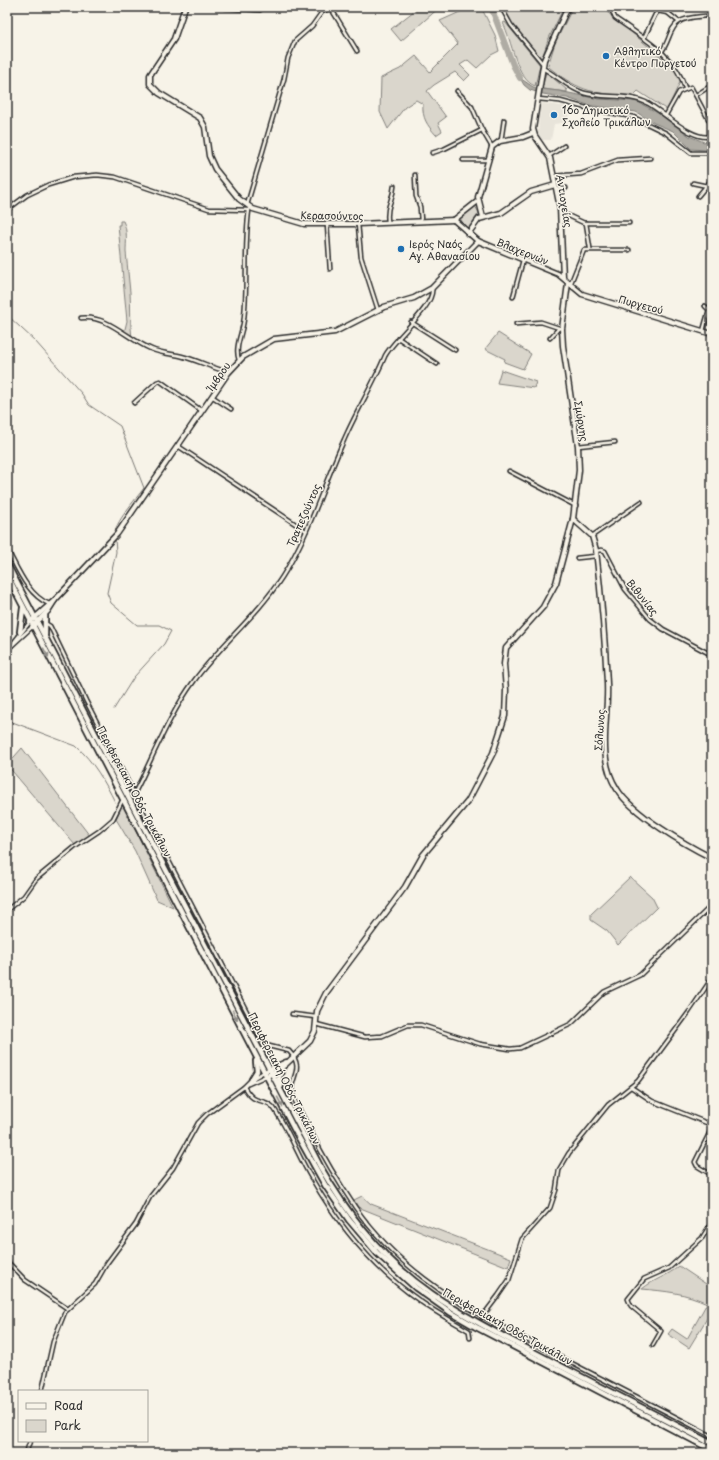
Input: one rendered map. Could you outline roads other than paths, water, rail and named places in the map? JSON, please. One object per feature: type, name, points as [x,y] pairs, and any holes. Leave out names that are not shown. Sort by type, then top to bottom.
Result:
[{"type":"main road","name":"Περιφερειακή Οδός Τρικάλων","points":[[7,564],[321,1168],[340,1199],[380,1249],[419,1285],[453,1308],[490,1329],[712,1444]]},
{"type":"main road","name":"Περιφερειακή Οδός Τρικάλων","points":[[7,576],[32,627],[265,1074],[335,1202],[366,1241],[406,1281],[450,1312],[712,1450]]},
{"type":"main road","points":[[20,632],[23,620],[23,607]]},
{"type":"main road","points":[[45,615],[44,622],[46,638]]},
{"type":"main road","points":[[252,1079],[257,1068],[254,1052]]},
{"type":"main road","points":[[282,1067],[279,1078],[282,1092]]},
{"type":"street","points":[[185,7],[174,39],[150,75],[150,84],[158,93],[200,118],[205,127],[213,164],[224,181],[248,208]]},
{"type":"street","points":[[226,8],[260,10],[263,7]]},
{"type":"street","points":[[502,7],[511,25],[543,66],[574,90],[597,96],[638,99],[666,115],[692,134],[701,138],[712,136]]},
{"type":"street","points":[[483,217],[478,201],[487,160],[492,147],[501,141],[534,133],[537,98],[543,66],[554,34],[568,7]]},
{"type":"street","points":[[612,7],[615,18],[644,38],[675,66],[685,88]]},
{"type":"street","points":[[239,360],[237,350],[244,324],[248,208],[284,79],[288,58],[295,41],[309,29],[324,10],[329,8],[332,10],[357,51]]},
{"type":"street","points":[[644,38],[654,15],[658,11],[668,13],[679,22]]},
{"type":"street","points":[[661,52],[665,47],[674,27],[679,22],[705,16]]},
{"type":"street","points":[[696,95],[712,86]]},
{"type":"street","points":[[666,115],[676,95],[685,88],[691,87],[712,126]]},
{"type":"street","points":[[457,90],[472,107],[482,130],[492,147]]},
{"type":"street","points":[[537,98],[560,100],[595,110],[634,117],[666,133],[691,153],[712,153]]},
{"type":"street","points":[[501,141],[504,120]]},
{"type":"street","points":[[432,153],[444,149],[482,130]]},
{"type":"street","name":"Αντιοχείας","points":[[534,133],[549,156],[554,176],[561,214],[562,278]]},
{"type":"street","points":[[549,156],[564,146]]},
{"type":"street","points":[[554,176],[581,174],[618,160],[650,158]]},
{"type":"street","points":[[463,160],[487,160]]},
{"type":"street","points":[[7,210],[27,195],[48,185],[74,177],[97,175],[115,177],[209,209],[248,208]]},
{"type":"street","points":[[415,175],[416,198],[420,207],[421,222]]},
{"type":"street","points":[[698,196],[712,179]]},
{"type":"street","points":[[693,183],[712,187]]},
{"type":"street","points":[[468,234],[476,222],[483,217],[501,213],[532,192],[555,184]]},
{"type":"street","points":[[388,223],[387,207],[393,193],[394,186]]},
{"type":"street","points":[[556,190],[566,188]]},
{"type":"street","points":[[454,220],[478,201]]},
{"type":"street","name":"Κερασούντος","points":[[248,208],[304,224],[358,224],[454,220]]},
{"type":"street","points":[[561,214],[586,223],[629,223]]},
{"type":"street","name":"Βλαχερνών","points":[[454,220],[468,234],[478,241],[562,278],[569,284]]},
{"type":"street","points":[[586,223],[590,248]]},
{"type":"street","points":[[327,224],[330,268]]},
{"type":"street","points":[[358,224],[361,257],[378,310]]},
{"type":"street","name":"Τραπεζούντος","points":[[134,793],[190,686],[270,594],[292,560],[306,531],[344,439],[370,390],[387,352],[428,303],[432,288],[478,241]]},
{"type":"street","points":[[569,284],[576,274],[582,252],[590,248],[629,250]]},
{"type":"street","points":[[513,297],[523,260]]},
{"type":"street","name":"Σμύρνης","points":[[316,1017],[318,1008],[326,993],[405,887],[423,855],[468,801],[493,753],[504,720],[506,701],[504,660],[506,648],[532,620],[550,597],[563,562],[574,519],[579,470],[578,446],[565,366],[561,328],[569,284]]},
{"type":"street","name":"Πυργετού","points":[[569,284],[582,294],[596,299],[712,334]]},
{"type":"street","name":"Ίμβρου","points":[[54,600],[117,534],[213,397],[228,373],[239,360],[274,339],[335,332],[378,310],[410,300],[432,288]]},
{"type":"street","points":[[703,331],[709,310],[705,306]]},
{"type":"street","points":[[81,318],[92,317],[102,320],[129,338],[151,349],[186,357],[228,373]]},
{"type":"street","points":[[411,322],[455,350]]},
{"type":"street","points":[[516,324],[541,322],[561,328]]},
{"type":"street","points":[[550,338],[561,328]]},
{"type":"street","points":[[398,338],[436,364]]},
{"type":"street","points":[[134,403],[160,381],[202,411]]},
{"type":"street","points":[[213,397],[230,409]]},
{"type":"street","points":[[578,446],[615,442]]},
{"type":"street","points":[[178,446],[306,531]]},
{"type":"street","points":[[509,471],[576,506]]},
{"type":"street","points":[[574,519],[592,536],[641,502]]},
{"type":"street","name":"Σόλωνος","points":[[592,536],[597,553],[607,683],[608,710],[604,745],[607,768],[616,789],[627,801],[675,838],[712,858]]},
{"type":"street","points":[[7,548],[30,590],[38,598],[49,604]]},
{"type":"street","name":"Βιθυνίας","points":[[597,553],[602,550],[605,552],[625,589],[653,622],[712,655]]},
{"type":"street","points":[[577,558],[597,553]]},
{"type":"street","points":[[7,593],[10,603],[7,617]]},
{"type":"street","points":[[13,644],[20,632],[35,616],[54,600]]},
{"type":"street","points":[[7,650],[45,615],[54,600]]},
{"type":"street","points":[[44,622],[50,626],[79,689],[260,1037],[269,1046],[286,1050],[293,1058],[298,1070],[292,1088],[295,1099],[329,1165],[358,1212],[390,1250],[417,1274],[452,1299],[482,1317],[712,1436]]},
{"type":"street","points":[[7,640],[13,644]]},
{"type":"street","points":[[7,910],[24,896],[36,879],[75,847],[99,831],[113,819],[123,799]]},
{"type":"street","points":[[316,1024],[365,1037],[380,1036],[408,1025],[421,1025],[480,1044],[510,1049],[520,1048],[574,1023],[604,992],[637,977],[673,945],[712,906]]},
{"type":"street","points":[[482,1317],[509,1280],[518,1248],[524,1236],[550,1208],[556,1190],[559,1170],[564,1160],[598,1115],[613,1099],[638,1081],[683,1021],[712,978]]},
{"type":"street","points":[[247,1084],[293,1058],[311,1040],[316,1024],[316,1017],[292,1014]]},
{"type":"street","points":[[271,1071],[282,1067],[287,1062]]},
{"type":"street","points":[[42,1390],[53,1342],[61,1319],[68,1309],[95,1284],[107,1263],[136,1224],[150,1197],[173,1168],[198,1123],[207,1114],[244,1087],[252,1079],[265,1074]]},
{"type":"street","points":[[631,1086],[652,1101],[712,1125]]},
{"type":"street","points":[[244,1087],[252,1099],[267,1103],[273,1107],[315,1185],[329,1207],[356,1242],[395,1282],[419,1300],[469,1332],[470,1338]]},
{"type":"street","points":[[712,1128],[695,1162],[696,1166],[712,1175]]},
{"type":"street","points":[[653,1345],[660,1331],[630,1306],[628,1299],[644,1279],[668,1268],[708,1231],[712,1222]]},
{"type":"street","points":[[708,1231],[712,1234]]},
{"type":"street","points":[[7,1261],[25,1280],[68,1309]]},
{"type":"street","points":[[26,1453],[30,1442]]},
{"type":"waterway","points":[[491,7],[513,65],[520,78]]},
{"type":"waterway","points":[[7,315],[35,341],[82,394],[89,405],[120,426],[144,488],[121,518],[114,536]]},
{"type":"waterway","points":[[114,709],[134,677],[164,644],[171,631],[159,625],[137,625],[111,603],[107,593],[116,552],[115,539]]},
{"type":"waterway","points":[[7,720],[76,746],[88,758],[98,772],[115,802]]},
{"type":"place","name":"Αθλητικό Κέντρο Πυργετού","points":[[606,56]]},
{"type":"place","name":"16ο Δημοτικό Σχολείο Τρικάλων","points":[[554,115]]},
{"type":"place","name":"Ιερός Ναός Αγ. Αθανασίου","points":[[401,249]]}]
